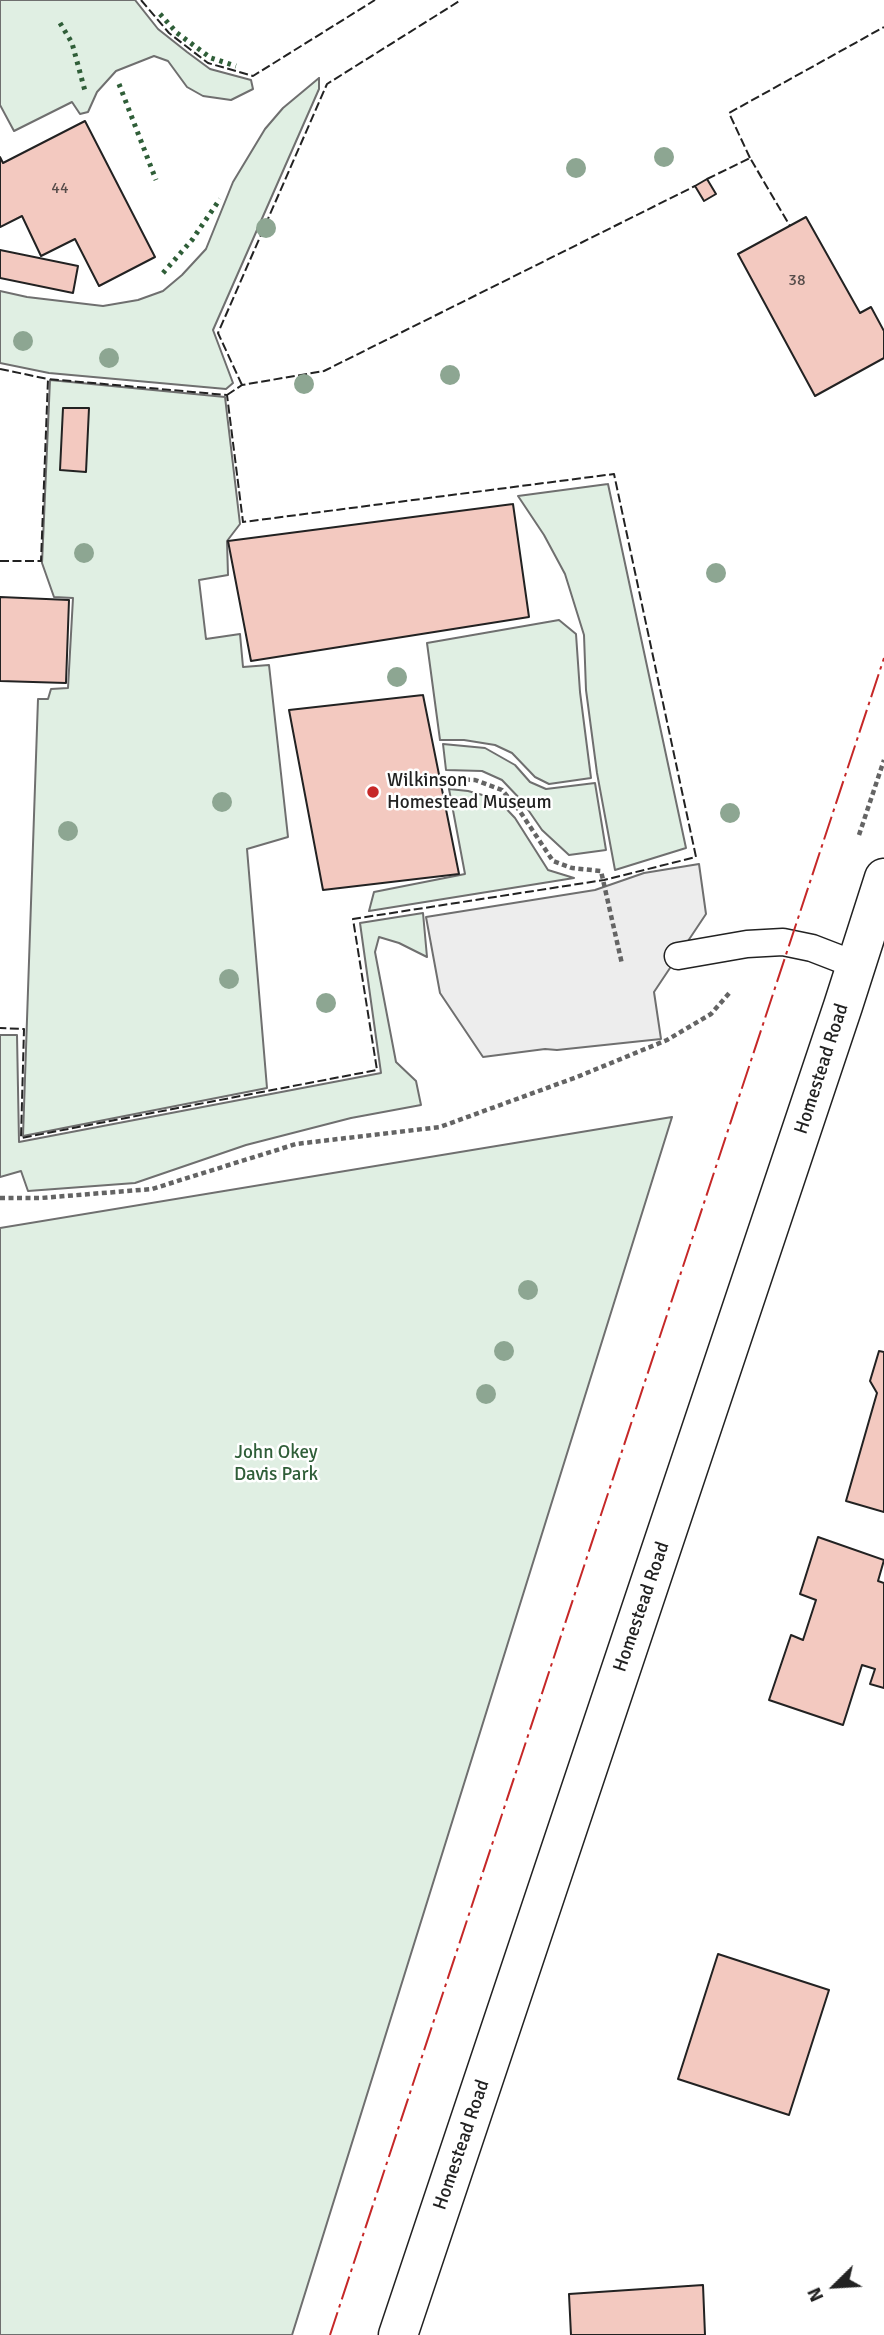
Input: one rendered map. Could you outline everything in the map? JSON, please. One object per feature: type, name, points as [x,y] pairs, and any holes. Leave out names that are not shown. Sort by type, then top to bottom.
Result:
[{"type":"street","name":"Homestead Road","points":[[398,2335],[884,878]]},
{"type":"lane","points":[[678,956],[747,944],[783,942],[811,948],[856,965]]},
{"type":"path","points":[[448,779],[475,780],[502,790],[519,810],[553,861],[572,868],[601,871],[622,964]]},
{"type":"path","points":[[0,1198],[41,1198],[152,1189],[296,1144],[440,1127],[577,1077],[667,1040],[711,1013],[737,985]]},
{"type":"green space","points":[[0,0],[135,0],[158,29],[187,52],[210,69],[251,80],[253,89],[231,100],[203,96],[187,87],[168,61],[154,56],[116,71],[97,92],[88,112],[80,114],[72,102],[14,131],[0,105]]},
{"type":"green space","points":[[319,78],[319,89],[213,330],[233,383],[226,389],[49,373],[0,363],[0,291],[103,306],[138,300],[163,291],[182,275],[206,249],[233,182],[265,129],[283,108]]},
{"type":"green space","points":[[50,380],[225,397],[240,524],[227,541],[228,575],[199,580],[206,639],[240,634],[243,667],[269,665],[288,837],[247,849],[267,1088],[23,1136],[38,699],[48,699],[51,689],[68,688],[73,598],[54,597],[42,563]]},
{"type":"green space","points":[[608,484],[686,848],[615,870],[597,773],[586,690],[584,635],[565,574],[544,535],[518,496]]},
{"type":"green space","points":[[559,620],[576,634],[591,778],[549,784],[535,777],[512,753],[495,745],[464,740],[440,740],[427,643]]},
{"type":"green space","points":[[443,744],[485,748],[515,765],[530,782],[546,789],[595,783],[606,850],[569,855],[542,830],[522,801],[502,780],[482,771],[446,770]]},
{"type":"green space","points":[[449,789],[497,799],[515,818],[548,870],[574,878],[369,911],[374,892],[465,874]]},
{"type":"green space","points":[[423,913],[427,957],[399,943],[379,937],[375,952],[396,1062],[416,1081],[421,1105],[351,1118],[246,1145],[135,1183],[28,1191],[21,1171],[0,1177],[0,1035],[17,1035],[19,1142],[381,1073],[360,923]]},
{"type":"green space","name":"John Okey Davis Park","points":[[672,1117],[292,2335],[0,2335],[0,1228]]},
{"type":"shaded area","points":[[699,864],[706,914],[654,992],[661,1039],[483,1057],[440,993],[426,917],[595,890],[644,873]]},
{"type":"building","points":[[85,121],[155,257],[99,286],[75,239],[41,256],[22,216],[0,227],[0,157],[3,163]]},
{"type":"building","points":[[707,179],[716,194],[704,201],[695,186]]},
{"type":"building","points":[[806,217],[860,313],[871,307],[884,331],[884,358],[815,396],[738,254]]},
{"type":"building","points":[[0,250],[78,266],[73,293],[0,278]]},
{"type":"building","points":[[63,408],[89,408],[86,472],[60,470]]},
{"type":"building","points":[[513,504],[529,617],[251,661],[228,541]]},
{"type":"building","points":[[0,597],[69,600],[66,683],[0,681]]},
{"type":"building","name":"Wilkinson Homestead Museum","points":[[423,695],[459,874],[323,890],[289,710]]},
{"type":"building","points":[[879,1351],[884,1352],[884,1512],[846,1501],[877,1393],[870,1381]]},
{"type":"building","points":[[818,1537],[884,1560],[878,1581],[884,1583],[884,1688],[870,1684],[875,1669],[862,1665],[843,1725],[769,1700],[791,1635],[803,1640],[816,1600],[800,1594]]},
{"type":"building","points":[[718,1954],[829,1990],[789,2115],[678,2079]]},
{"type":"building","points":[[703,2285],[705,2335],[571,2335],[569,2294]]},
{"type":"hedge","points":[[160,14],[177,33],[211,58],[236,66]]},
{"type":"hedge","points":[[60,23],[72,43],[85,91]]},
{"type":"hedge","points":[[119,84],[156,180]]},
{"type":"hedge","points":[[163,273],[192,240],[220,199]]},
{"type":"fence","points":[[141,0],[169,33],[208,63],[253,76],[375,0]]},
{"type":"fence","points":[[242,385],[218,333],[327,84],[461,0]]},
{"type":"fence","points":[[750,158],[729,113],[884,27]]},
{"type":"fence","points":[[707,179],[750,158],[790,226]]},
{"type":"fence","points":[[227,395],[242,385],[324,371],[695,186]]},
{"type":"fence","points":[[0,369],[48,379]]},
{"type":"fence","points":[[0,561],[41,561],[48,379],[227,395],[243,522],[614,474],[696,857],[604,880],[353,919],[377,1070],[21,1138],[24,1029],[0,1028]]},
{"type":"power","points":[[330,2335],[884,658]]},
{"type":"place","name":"Wilkinson Homestead Museum","points":[[373,792]]}]
